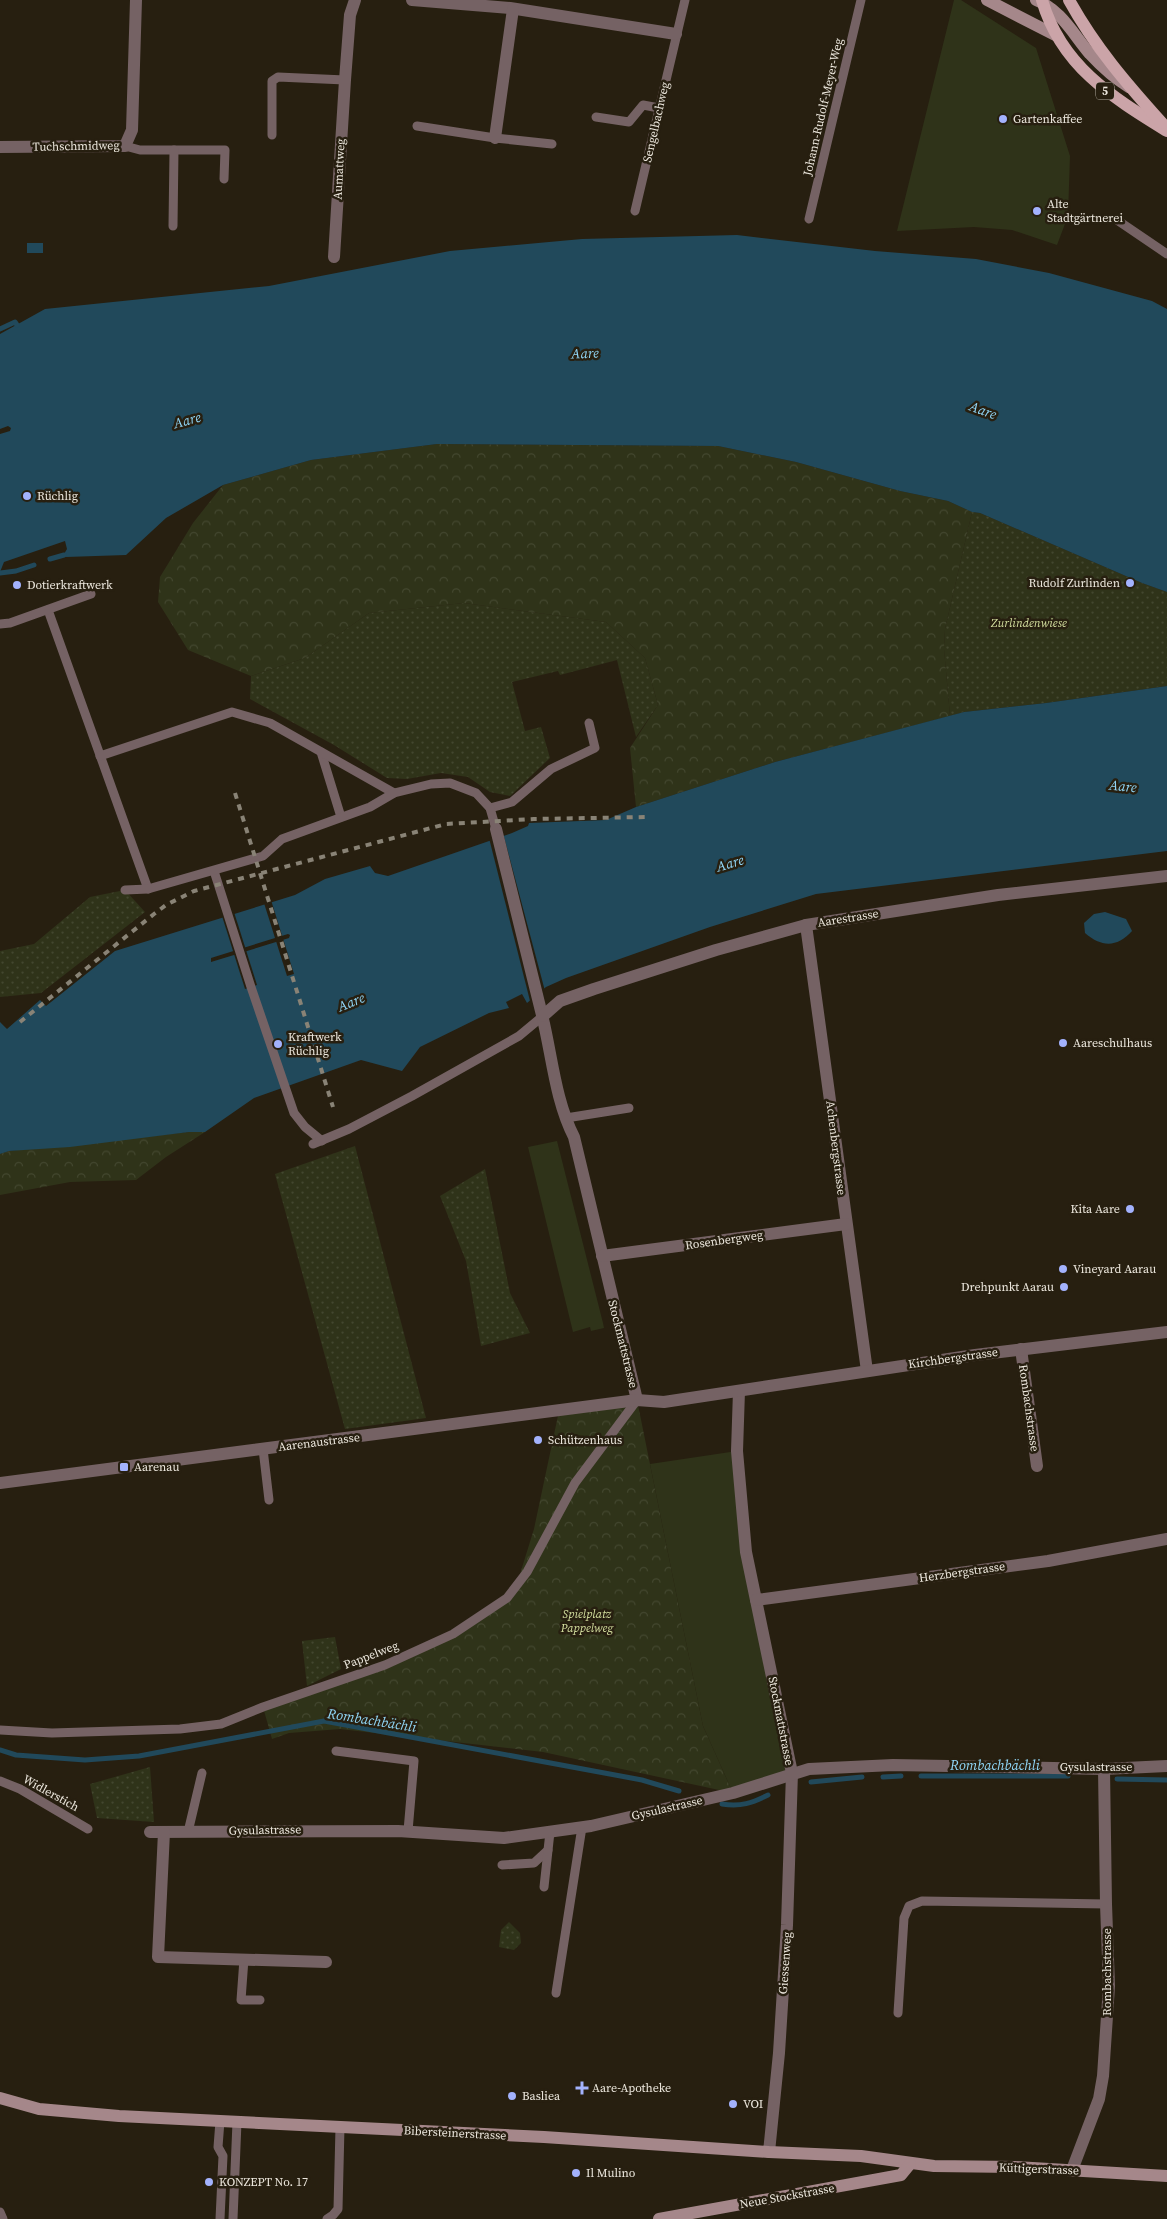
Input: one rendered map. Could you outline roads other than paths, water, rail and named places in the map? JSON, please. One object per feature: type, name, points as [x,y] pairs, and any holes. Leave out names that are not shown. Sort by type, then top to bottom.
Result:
[{"type":"main road","points":[[987,0],[1057,36]]},
{"type":"main road","points":[[1069,0],[1095,44],[1167,129]]},
{"type":"main road","points":[[1040,1],[1062,18],[1100,65],[1114,78],[1131,88]]},
{"type":"main road","name":"5","points":[[1040,1],[1057,36],[1075,62],[1090,78],[1110,95],[1167,129]]},
{"type":"main road","name":"Bibersteinerstrasse","points":[[0,2098],[39,2109],[59,2112],[544,2137],[769,2152],[861,2156],[910,2164]]},
{"type":"main road","name":"Küttigerstrasse","points":[[910,2164],[959,2167],[1015,2167],[1167,2176]]},
{"type":"main road","name":"Neue Stockstrasse","points":[[658,2219],[901,2175],[910,2164]]},
{"type":"street","name":"Tuchschmidweg","points":[[0,147],[126,146],[132,130],[136,0]]},
{"type":"street","name":"Aumattweg","points":[[334,257],[350,15],[355,0]]},
{"type":"street","points":[[412,0],[514,8],[676,34]]},
{"type":"street","points":[[495,138],[514,8]]},
{"type":"street","name":"Stockmattstrasse","points":[[496,829],[543,1016],[566,1118],[574,1137],[637,1400],[664,1402],[739,1391],[737,1451],[746,1552],[792,1774]]},
{"type":"street","name":"Aarestrasse","points":[[543,1016],[560,1001],[594,989],[716,950],[806,925],[998,895],[1167,876]]},
{"type":"street","name":"Achenbergstrasse","points":[[806,925],[846,1224],[868,1371]]},
{"type":"street","name":"Rosenbergweg","points":[[602,1256],[846,1224]]},
{"type":"street","name":"Kirchbergstrasse","points":[[739,1391],[1021,1349],[1167,1332]]},
{"type":"street","name":"Rombachstrasse","points":[[1021,1349],[1037,1466]]},
{"type":"street","name":"Aarenaustrasse","points":[[0,1483],[637,1400]]},
{"type":"street","name":"Herzbergstrasse","points":[[756,1600],[1048,1561],[1167,1539]]},
{"type":"street","name":"Gysulastrasse","points":[[150,1832],[408,1831],[504,1838],[582,1827],[733,1792],[809,1768],[893,1765],[1104,1769],[1167,1766]]},
{"type":"street","name":"Rombachstrasse","points":[[1072,2170],[1099,2099],[1103,2076],[1109,1986],[1104,1769]]},
{"type":"street","name":"Giessenweg","points":[[769,2152],[779,2052],[787,1925],[792,1774]]},
{"type":"street","points":[[164,1832],[158,1957],[326,1962]]},
{"type":"lane","name":"Sengelbachweg","points":[[636,211],[685,0]]},
{"type":"lane","name":"Johann-Rudolf-Meyer-Weg","points":[[809,219],[861,0]]},
{"type":"lane","points":[[272,135],[272,81],[278,77],[345,80]]},
{"type":"lane","points":[[596,116],[629,122],[643,105],[659,108]]},
{"type":"lane","points":[[417,126],[495,138],[552,144]]},
{"type":"lane","points":[[126,146],[140,150],[225,150],[224,179]]},
{"type":"lane","points":[[173,226],[174,150]]},
{"type":"lane","points":[[1117,220],[1167,254]]},
{"type":"lane","points":[[0,624],[10,623],[91,594]]},
{"type":"lane","points":[[48,610],[148,889]]},
{"type":"lane","points":[[100,756],[232,712],[270,723],[394,793]]},
{"type":"lane","points":[[490,808],[512,802],[551,769],[594,748],[589,723]]},
{"type":"lane","points":[[321,752],[341,817]]},
{"type":"lane","points":[[125,890],[148,889],[263,856],[282,839],[370,807],[394,793],[431,784],[450,783],[476,793],[490,808],[496,829]]},
{"type":"lane","points":[[214,870],[294,1113],[305,1127],[322,1140]]},
{"type":"lane","points":[[313,1144],[349,1129],[412,1096],[519,1036],[543,1016]]},
{"type":"lane","points":[[566,1118],[629,1108]]},
{"type":"lane","name":"Pappelweg","points":[[0,1730],[52,1734],[180,1729],[221,1724],[263,1707],[385,1665],[454,1634],[507,1598],[527,1572],[575,1483],[637,1400]]},
{"type":"lane","points":[[263,1449],[269,1500]]},
{"type":"lane","points":[[336,1751],[414,1760],[408,1831]]},
{"type":"lane","points":[[188,1832],[202,1773]]},
{"type":"lane","name":"Widlerstich","points":[[0,1781],[20,1789],[88,1829]]},
{"type":"lane","points":[[556,1993],[582,1827]]},
{"type":"lane","points":[[544,1887],[550,1832]]},
{"type":"lane","points":[[502,1866],[534,1863],[548,1850]]},
{"type":"lane","points":[[898,2014],[904,1918],[909,1906],[922,1901],[1106,1904]]},
{"type":"lane","points":[[244,1959],[241,2000],[260,2000]]},
{"type":"lane","points":[[220,2121],[218,2147],[223,2156],[220,2219]]},
{"type":"lane","points":[[233,2219],[237,2122]]},
{"type":"lane","points":[[328,2219],[338,2209],[340,2127]]},
{"type":"lane","points":[[0,2212],[4,2219]]},
{"type":"water","name":"Aare","points":[[737,235],[875,251],[976,259],[1049,273],[1152,301],[1167,309],[1167,592],[948,501],[900,491],[796,462],[718,446],[437,444],[311,460],[223,485],[166,518],[126,555],[66,557],[64,554],[67,549],[65,541],[4,562],[0,572],[0,434],[10,431],[11,428],[8,426],[0,429],[0,334],[45,309],[269,286],[450,251],[582,239]]},
{"type":"water","points":[[27,243],[43,243],[43,253],[27,253]]},
{"type":"water","name":"Aare","points":[[1167,686],[1167,851],[816,894],[710,927],[566,978],[546,987],[527,1003],[522,994],[506,1002],[509,1008],[489,1013],[420,1047],[402,1071],[361,1060],[254,1098],[205,1132],[189,1132],[70,1147],[9,1151],[0,1154],[0,1022],[7,1029],[40,1000],[46,1006],[115,951],[295,895],[325,879],[370,866],[375,873],[388,876],[512,833],[528,826],[529,823],[606,820],[636,807],[775,762],[964,712]],"holes":[[[288,934],[290,935],[289,938],[211,962],[211,958]]]},
{"type":"water","points":[[1105,912],[1126,919],[1132,931],[1115,943],[1103,943],[1091,938],[1085,933],[1084,923],[1094,914]]},
{"type":"waterway","points":[[0,329],[15,322],[17,325]]},
{"type":"waterway","points":[[50,559],[64,555]]},
{"type":"waterway","points":[[0,573],[16,571],[34,565]]},
{"type":"waterway","name":"Rombachbächli","points":[[0,1750],[16,1755],[85,1760],[139,1756],[324,1721],[642,1780],[679,1791]]},
{"type":"waterway","name":"Rombachbächli","points":[[883,1777],[901,1776]]},
{"type":"waterway","name":"Rombachbächli","points":[[921,1776],[1068,1776]]},
{"type":"waterway","name":"Rombachbächli","points":[[811,1782],[862,1777]]},
{"type":"waterway","name":"Rombachbächli","points":[[1117,1779],[1167,1780]]},
{"type":"waterway","name":"Rombachbächli","points":[[722,1804],[746,1804],[768,1795]]},
{"type":"railway","points":[[235,793],[333,1107]]},
{"type":"railway","points":[[20,1022],[154,914],[166,905],[194,891],[446,824],[534,819],[648,817]]},
{"type":"place","name":"Gartenkaffee","points":[[1003,119]]},
{"type":"place","name":"Alte Stadtgärtnerei","points":[[1037,211]]},
{"type":"place","name":"Rüchlig","points":[[27,496]]},
{"type":"place","name":"Rudolf Zurlinden","points":[[1130,583]]},
{"type":"place","name":"Dotierkraftwerk","points":[[17,585]]},
{"type":"place","name":"Aareschulhaus","points":[[1063,1043]]},
{"type":"place","name":"Kraftwerk Rüchlig","points":[[278,1044]]},
{"type":"place","name":"Kita Aare","points":[[1130,1209]]},
{"type":"place","name":"Vineyard Aarau","points":[[1063,1269]]},
{"type":"place","name":"Drehpunkt Aarau","points":[[1064,1287]]},
{"type":"place","name":"Schützenhaus","points":[[538,1440]]},
{"type":"place","name":"Aarenau","points":[[124,1467]]},
{"type":"place","name":"Aare-Apotheke","points":[[582,2088]]},
{"type":"place","name":"Basliea","points":[[512,2096]]},
{"type":"place","name":"VOI","points":[[733,2104]]},
{"type":"place","name":"Il Mulino","points":[[576,2173]]},
{"type":"place","name":"KONZEPT No. 17","points":[[209,2182]]},
{"type":"park label","name":"Zurlindenwiese","points":[[1029,623]]},
{"type":"park label","name":"Spielplatz Pappelweg","points":[[587,1621]]}]
